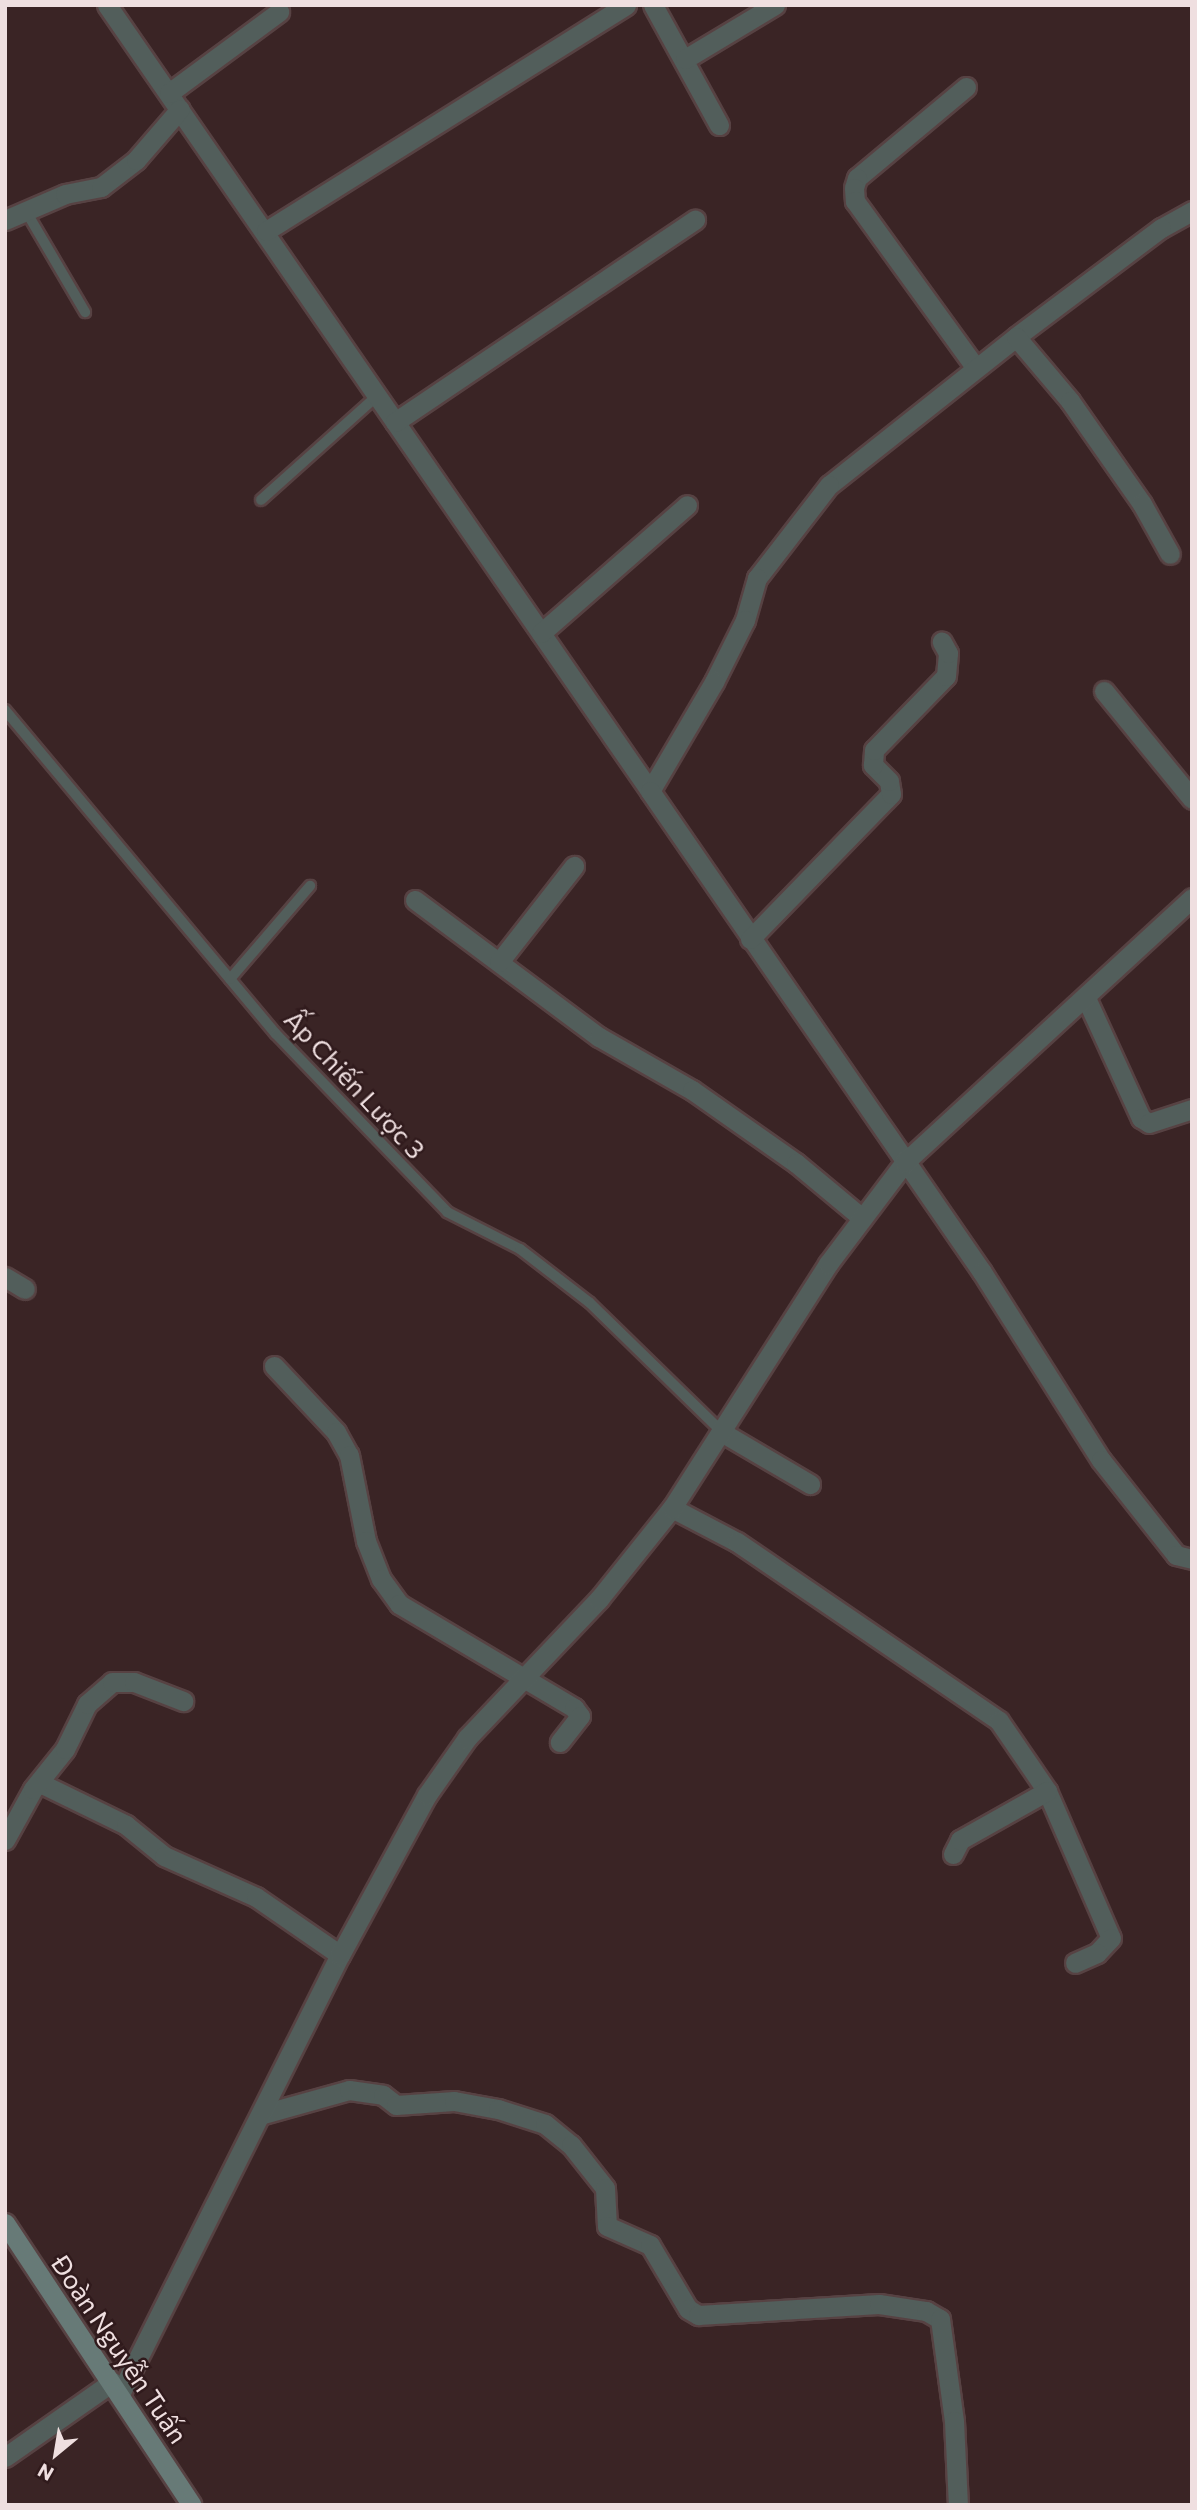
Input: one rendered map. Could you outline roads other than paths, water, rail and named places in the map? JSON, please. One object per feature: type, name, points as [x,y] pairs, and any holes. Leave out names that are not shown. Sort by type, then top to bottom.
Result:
[{"type":"main road","name":"Đoàn Nguyễn Tuấn","points":[[5,2223],[192,2505]]},
{"type":"street","points":[[107,5],[266,231],[750,939],[982,1272],[1101,1460],[1176,1555],[1192,1559]]},
{"type":"street","points":[[266,231],[626,5]]},
{"type":"street","points":[[653,5],[719,125]]},
{"type":"street","points":[[685,59],[775,5]]},
{"type":"street","points":[[169,93],[279,12]]},
{"type":"street","points":[[966,87],[857,178],[854,188],[855,201],[976,368]]},
{"type":"street","points":[[5,220],[65,194],[100,187],[136,160],[180,110]]},
{"type":"street","points":[[650,791],[714,682],[745,620],[757,578],[829,485],[1016,337],[1161,228],[1192,211]]},
{"type":"street","points":[[395,422],[695,220]]},
{"type":"street","points":[[1016,337],[1070,401],[1142,504],[1170,554]]},
{"type":"street","points":[[541,634],[687,505]]},
{"type":"street","points":[[750,939],[891,794],[889,781],[873,765],[873,750],[946,676],[948,653],[942,642]]},
{"type":"street","points":[[1104,691],[1192,799]]},
{"type":"street","points":[[499,962],[574,866]]},
{"type":"street","points":[[5,2457],[116,2388],[263,2114],[340,1955],[427,1795],[467,1738],[522,1676],[599,1599],[672,1508],[723,1433],[828,1264],[862,1218],[905,1162],[1192,898]]},
{"type":"street","points":[[415,900],[598,1037],[692,1090],[796,1163],[862,1218]]},
{"type":"street","points":[[1086,998],[1141,1118],[1149,1123],[1192,1109]]},
{"type":"street","points":[[5,1277],[25,1289]]},
{"type":"street","points":[[274,1366],[336,1432],[349,1455],[366,1541],[382,1579],[399,1604],[522,1676],[580,1716],[560,1742]]},
{"type":"street","points":[[723,1433],[810,1484]]},
{"type":"street","points":[[672,1508],[737,1542],[869,1635],[976,1702],[999,1721],[1047,1791],[1111,1938],[1097,1953],[1075,1963]]},
{"type":"street","points":[[5,1840],[40,1783],[65,1749],[87,1704],[112,1682],[134,1682],[183,1701]]},
{"type":"street","points":[[40,1783],[126,1825],[164,1856],[256,1897],[340,1955]]},
{"type":"street","points":[[953,1854],[960,1840],[1047,1791]]},
{"type":"street","points":[[263,2114],[349,2090],[383,2095],[396,2105],[454,2101],[498,2109],[545,2124],[578,2152],[605,2188],[607,2226],[650,2245],[688,2309],[698,2315],[879,2304],[926,2311],[940,2319],[954,2421],[958,2505]]},
{"type":"lane","points":[[27,212],[85,312]]},
{"type":"lane","points":[[261,500],[377,396]]},
{"type":"lane","name":"Ấp Chiến Lược 3","points":[[5,710],[234,975],[285,1043],[447,1212],[520,1250],[590,1303],[723,1433]]},
{"type":"lane","points":[[234,975],[310,886]]}]
